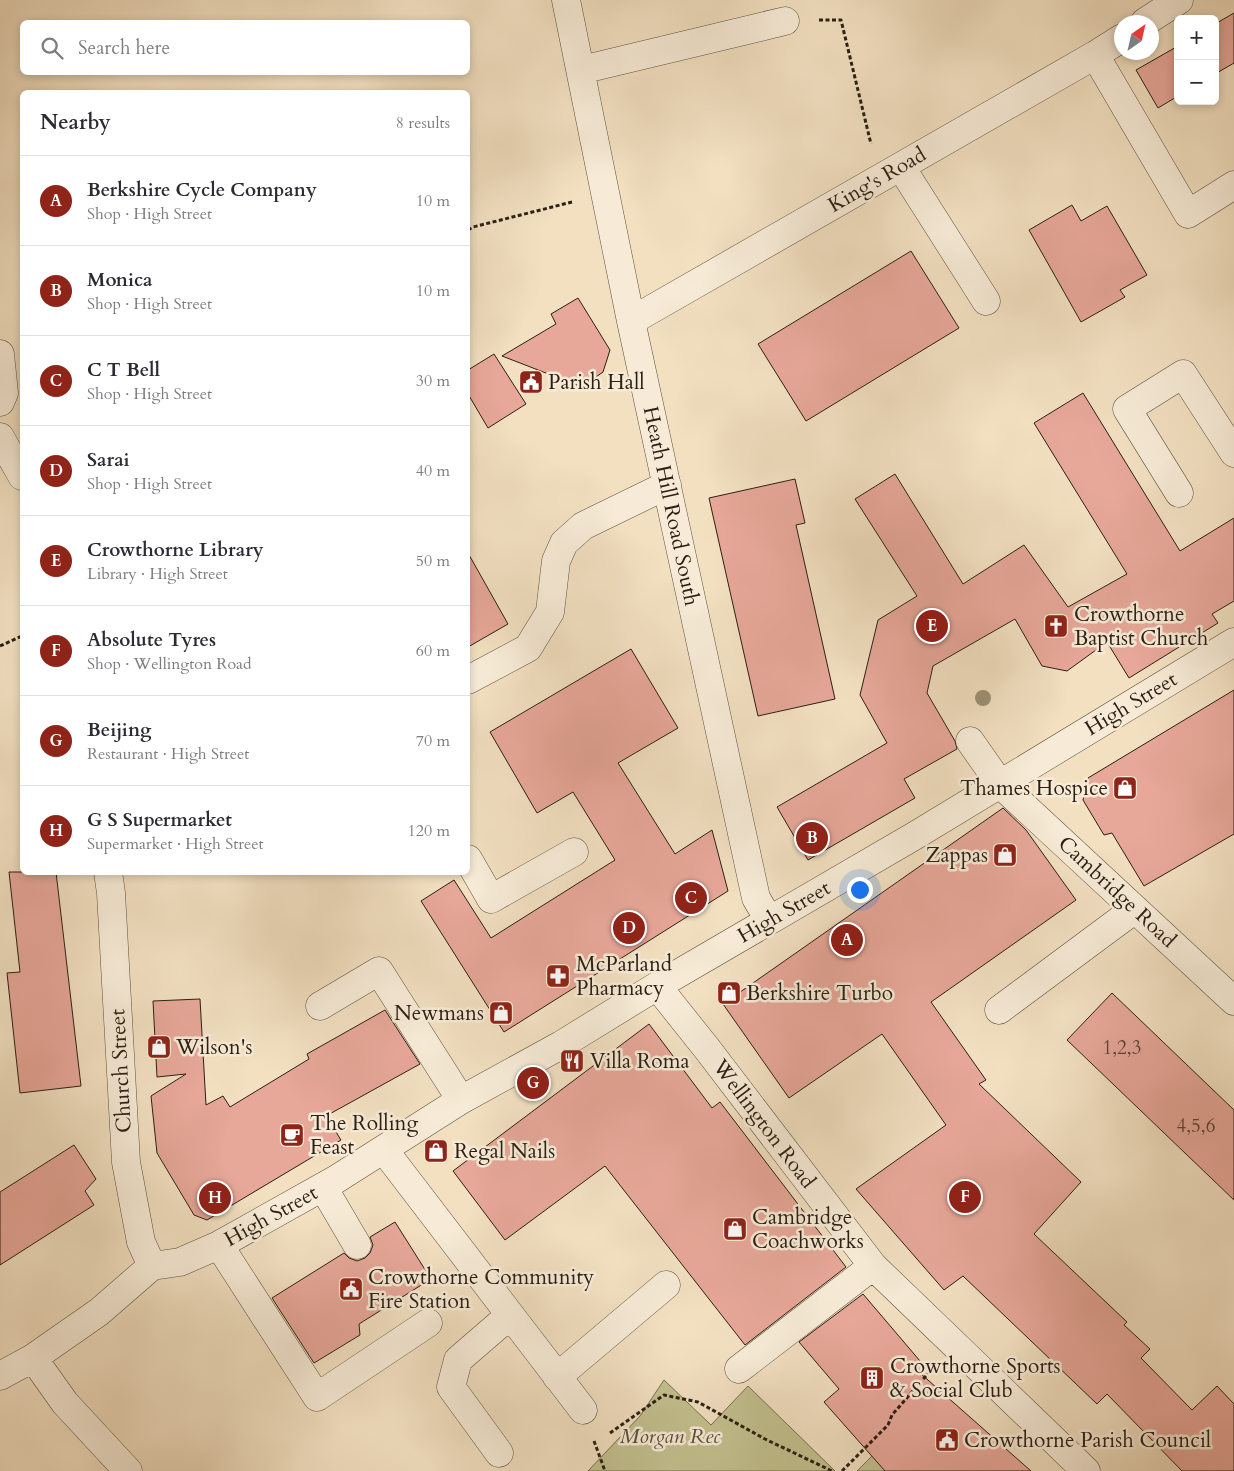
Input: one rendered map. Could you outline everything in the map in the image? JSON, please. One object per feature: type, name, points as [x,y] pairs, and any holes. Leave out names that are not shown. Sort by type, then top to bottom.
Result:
[{"type":"street","name":"Heath Hill Road South","points":[[566,0],[604,194],[756,898],[769,920]]},
{"type":"street","points":[[1156,15],[1179,0]]},
{"type":"street","points":[[581,70],[785,21]]},
{"type":"street","name":"King's Road","points":[[631,321],[1114,43]]},
{"type":"street","points":[[1095,55],[1188,214],[1234,185]]},
{"type":"street","points":[[890,172],[986,301]]},
{"type":"street","points":[[0,354],[4,393],[0,402]]},
{"type":"street","points":[[1179,493],[1127,409],[1183,374],[1234,453]]},
{"type":"street","points":[[0,437],[20,472]]},
{"type":"street","points":[[470,679],[528,648],[550,612],[556,561],[564,543],[583,526],[666,486]]},
{"type":"street","name":"High Street","points":[[152,1266],[180,1262],[219,1245],[323,1187],[461,1100],[561,1045],[657,986],[1000,784],[1234,642]]},
{"type":"street","name":"Cambridge Road","points":[[970,741],[1000,784],[1234,1000]]},
{"type":"street","points":[[470,862],[491,899],[574,852]]},
{"type":"street","name":"Church Street","points":[[108,875],[126,1162],[141,1242],[152,1266]]},
{"type":"street","points":[[999,1010],[1135,909]]},
{"type":"street","points":[[320,1006],[379,971],[461,1100]]},
{"type":"street","name":"Wellington Road","points":[[657,986],[873,1266],[1086,1471]]},
{"type":"street","points":[[384,1150],[584,1410]]},
{"type":"street","points":[[323,1187],[357,1245]]},
{"type":"street","points":[[219,1245],[318,1397],[428,1324]]},
{"type":"street","points":[[0,1376],[33,1358],[99,1312],[152,1266]]},
{"type":"street","points":[[739,1369],[873,1266]]},
{"type":"street","points":[[557,1377],[666,1285]]},
{"type":"street","points":[[500,1453],[451,1387],[458,1360],[510,1315]]},
{"type":"street","points":[[33,1358],[65,1403],[128,1471]]},
{"type":"path","points":[[785,21],[841,20],[890,172]]},
{"type":"path","points":[[470,229],[604,194]]},
{"type":"path","points":[[0,646],[20,637]]},
{"type":"path","points":[[842,1471],[888,1425],[892,1415],[954,1344]]},
{"type":"path","points":[[609,1434],[664,1395],[698,1402],[765,1439],[832,1471]]},
{"type":"path","points":[[595,1443],[602,1438]]},
{"type":"green space","name":"Morgan Rec","points":[[664,1380],[711,1425],[748,1386],[835,1471],[588,1471],[640,1416]]},
{"type":"green space","points":[[872,1456],[888,1471],[857,1471]]},
{"type":"building","points":[[1234,13],[1234,63],[1219,72],[1219,60],[1219,22]]},
{"type":"building","points":[[1174,48],[1174,98],[1158,108],[1136,70],[1154,60],[1159,60],[1159,57]]},
{"type":"building","points":[[1072,205],[1081,221],[1107,206],[1147,275],[1120,290],[1125,297],[1081,322],[1029,230]]},
{"type":"building","points":[[911,251],[959,328],[806,421],[758,344]]},
{"type":"building","points":[[578,298],[610,350],[603,372],[582,387],[502,356],[556,324],[551,314]]},
{"type":"building","points":[[494,354],[526,404],[488,428],[470,397],[470,369]]},
{"type":"building","points":[[1083,393],[1180,551],[1234,518],[1234,601],[1212,614],[1218,623],[1129,678],[1107,642],[1067,671],[1042,666],[1015,619],[933,666],[927,693],[955,741],[957,749],[904,779],[915,798],[808,860],[777,807],[887,743],[860,695],[878,620],[917,596],[855,499],[895,474],[963,584],[1024,545],[1068,607],[1127,574],[1034,423]]},
{"type":"building","points":[[795,479],[805,523],[796,525],[835,699],[758,716],[709,498]]},
{"type":"building","points":[[470,557],[508,624],[470,646]]},
{"type":"building","points":[[631,649],[678,728],[618,763],[675,854],[712,830],[728,891],[504,1032],[421,901],[454,880],[491,938],[615,860],[573,792],[537,813],[490,732]]},
{"type":"building","points":[[1234,690],[1234,834],[1144,886],[1112,833],[1104,835],[1083,800],[1088,778]]},
{"type":"building","points":[[1003,808],[1026,830],[1076,900],[931,1002],[986,1080],[979,1084],[1081,1182],[1034,1234],[1127,1322],[1124,1325],[1150,1349],[1141,1358],[1192,1410],[1217,1386],[1234,1404],[1234,1471],[1182,1471],[1107,1394],[1097,1404],[963,1276],[944,1290],[856,1189],[946,1125],[882,1034],[789,1098],[723,1004]]},
{"type":"building","points":[[9,872],[20,872],[20,875],[56,875],[81,1086],[20,1093],[7,973],[20,972]]},
{"type":"building","points":[[1112,993],[1234,1110],[1234,1200],[1067,1040]]},
{"type":"building","points":[[200,999],[206,1105],[223,1096],[230,1107],[309,1059],[307,1054],[385,1010],[420,1064],[326,1116],[341,1140],[207,1220],[194,1215],[157,1153],[151,1096],[186,1074],[157,1077],[153,1001]]},
{"type":"building","points":[[649,1024],[712,1108],[720,1102],[846,1267],[745,1345],[605,1166],[505,1240],[453,1171]]},
{"type":"building","points":[[74,1145],[96,1179],[85,1191],[94,1205],[0,1265],[0,1192]]},
{"type":"building","name":"Crowthorne Community Fire Station","points":[[395,1222],[431,1279],[359,1324],[360,1335],[314,1363],[272,1298],[344,1253],[349,1258],[357,1261],[365,1258],[370,1253],[373,1245],[370,1237]]},
{"type":"building","points":[[863,1294],[926,1368],[920,1373],[1031,1471],[885,1471],[824,1402],[839,1389],[799,1342]]},
{"type":"place","name":"Parish Hall","points":[[531,382]]},
{"type":"place","name":"Crowthorne Library","points":[[932,626]]},
{"type":"place","name":"Crowthorne Baptist Church","points":[[1056,626]]},
{"type":"place","name":"Thames Hospice","points":[[1125,788]]},
{"type":"place","name":"Monica","points":[[812,838]]},
{"type":"place","name":"Zappas","points":[[1005,855]]},
{"type":"place","name":"C T Bell","points":[[691,898]]},
{"type":"place","name":"Sarai","points":[[629,928]]},
{"type":"place","name":"Berkshire Cycle Company","points":[[847,940]]},
{"type":"place","name":"McParland Pharmacy","points":[[558,976]]},
{"type":"place","name":"Berkshire Turbo","points":[[729,993]]},
{"type":"place","name":"Newmans","points":[[501,1013]]},
{"type":"place","name":"Wilson's","points":[[159,1047]]},
{"type":"place","name":"Villa Roma","points":[[572,1061]]},
{"type":"place","name":"Beijing","points":[[533,1083]]},
{"type":"place","name":"The Rolling Feast","points":[[292,1135]]},
{"type":"place","name":"Regal Nails","points":[[436,1151]]},
{"type":"place","name":"Absolute Tyres","points":[[965,1197]]},
{"type":"place","name":"G S Supermarket","points":[[215,1198]]},
{"type":"place","name":"Cambridge Coachworks","points":[[735,1229]]},
{"type":"place","name":"Crowthorne Community Fire Station","points":[[351,1289]]},
{"type":"place","name":"Crowthorne Sports & Social Club","points":[[872,1378]]},
{"type":"place","name":"Crowthorne Parish Council","points":[[947,1440]]}]
